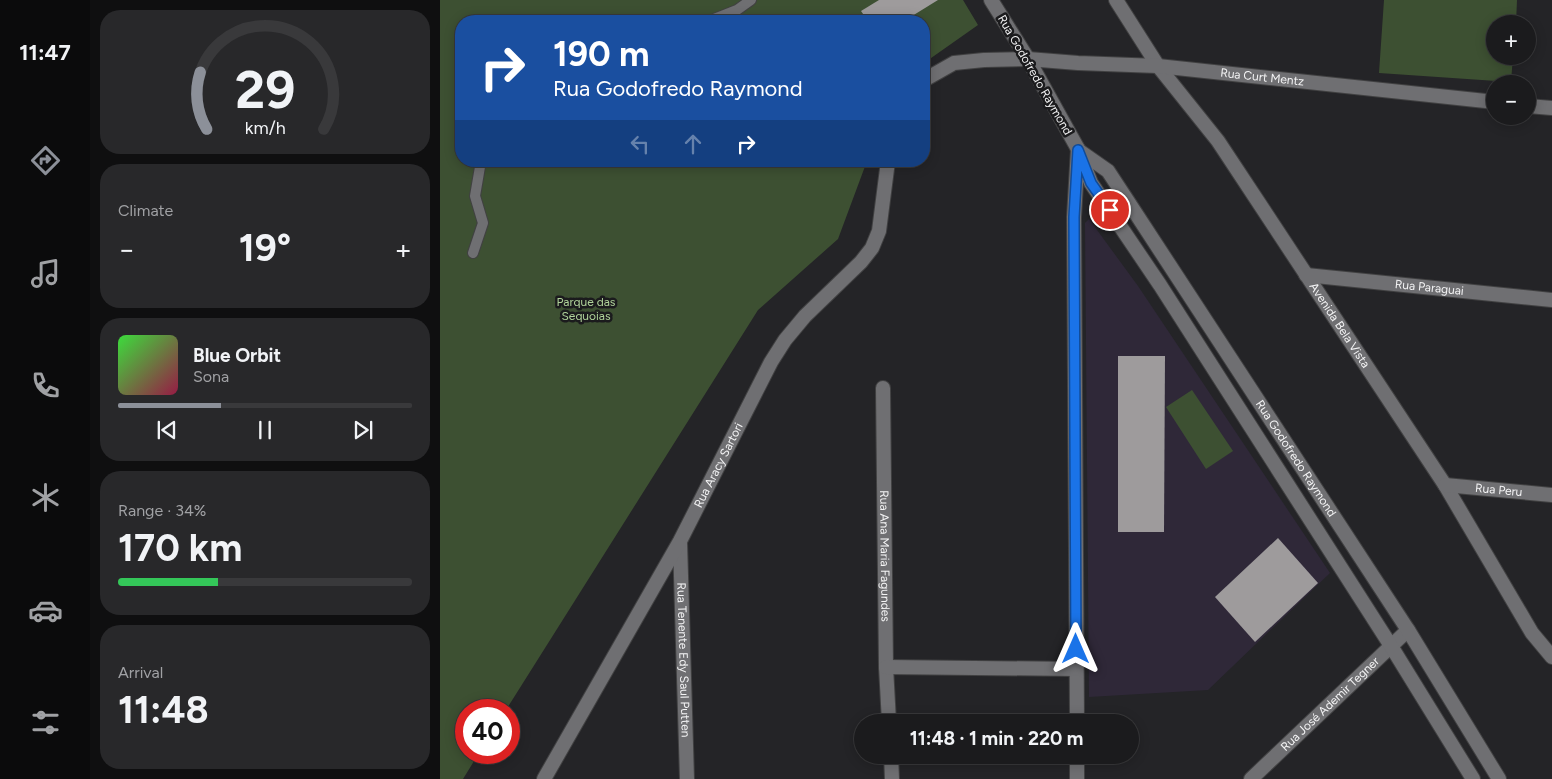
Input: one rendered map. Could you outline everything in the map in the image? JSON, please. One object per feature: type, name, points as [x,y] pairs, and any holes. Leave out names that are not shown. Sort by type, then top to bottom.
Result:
[{"type":"street","name":"Rua Godofredo Raymond","points":[[991,0],[1028,60],[1078,150],[1091,183],[1160,285],[1391,646],[1473,779]]},
{"type":"street","name":"Avenida Bela Vista","points":[[1116,0],[1158,66],[1218,141],[1444,485],[1532,632],[1552,657]]},
{"type":"street","points":[[930,77],[954,63],[984,60],[1028,60]]},
{"type":"street","name":"Rua Curt Mentz","points":[[1028,60],[1158,66],[1486,101]]},
{"type":"street","points":[[1536,107],[1552,108]]},
{"type":"street","name":"Rua Godofredo Raymond","points":[[1078,150],[1108,171],[1408,630],[1499,779]]},
{"type":"street","points":[[1077,714],[1074,217],[1078,150]]},
{"type":"street","name":"Rua Aracy Sartori","points":[[544,779],[680,541],[771,362],[785,340],[805,316],[861,262],[872,248],[879,231],[887,167]]},
{"type":"street","name":"Rua Paraguai","points":[[1306,275],[1552,300]]},
{"type":"street","name":"Rua Ana Maria Fagundes","points":[[883,388],[886,667],[889,714]]},
{"type":"street","name":"Rua Peru","points":[[1444,485],[1552,495]]},
{"type":"street","name":"Rua Tenente Edy Saul Putten","points":[[680,541],[687,779]]},
{"type":"street","name":"Rua José Ademir Tegner","points":[[1251,779],[1408,630]]},
{"type":"street","points":[[886,667],[1076,669]]},
{"type":"street","points":[[891,764],[892,779]]},
{"type":"street","points":[[1077,764],[1077,779]]},
{"type":"lane","points":[[724,15],[737,10],[751,0]]},
{"type":"lane","points":[[473,253],[483,223],[475,196],[480,167]]},
{"type":"shaded area","points":[[1089,219],[1138,286],[1330,573],[1208,690],[1089,697],[1085,223]]},
{"type":"green space","name":"Parque das Sequoias","points":[[440,0],[963,0],[978,25],[930,59],[930,15],[455,15],[455,167],[865,167],[838,239],[758,310],[513,699],[455,699],[455,764],[472,764],[463,779],[440,779]]},
{"type":"green space","points":[[1384,0],[1517,0],[1516,15],[1486,15],[1486,65],[1512,65],[1512,75],[1486,75],[1486,80],[1379,73]]},
{"type":"green space","points":[[1192,390],[1233,451],[1206,469],[1166,407]]},
{"type":"building","points":[[879,0],[938,0],[914,15],[864,15],[861,11]]},
{"type":"building","points":[[1118,356],[1165,356],[1164,532],[1118,532]]},
{"type":"building","points":[[1278,538],[1318,583],[1255,642],[1215,597]]},
{"type":"route","points":[[1076,649],[1074,217],[1078,150],[1091,183],[1110,210]]}]
